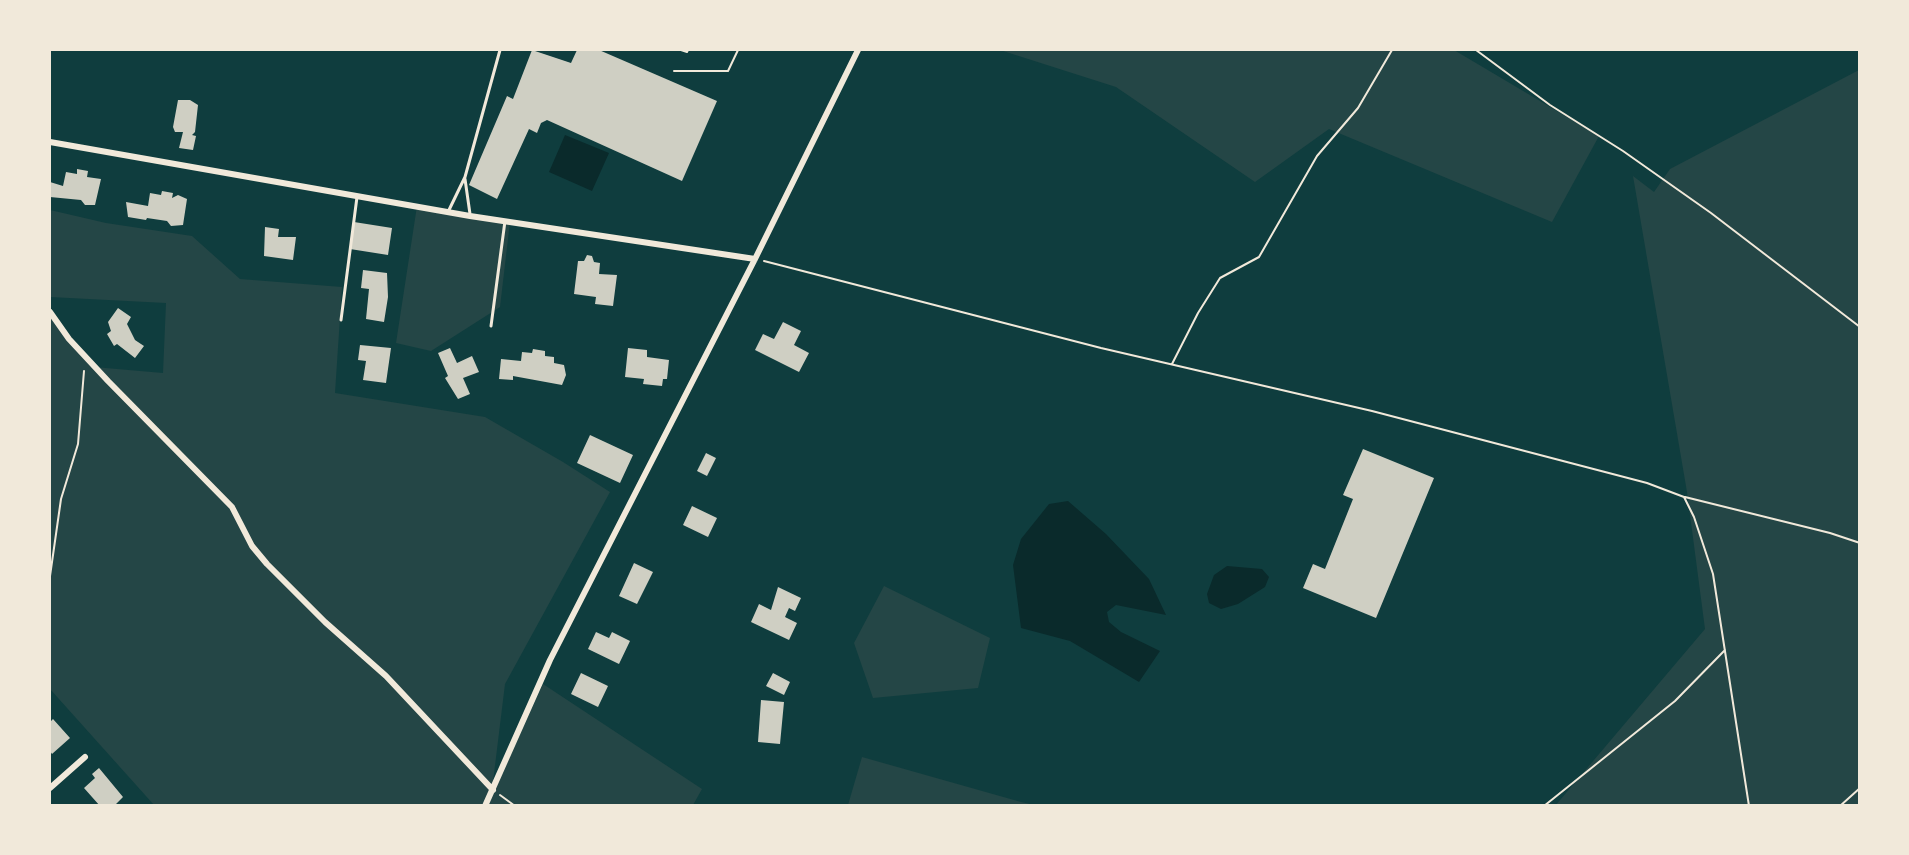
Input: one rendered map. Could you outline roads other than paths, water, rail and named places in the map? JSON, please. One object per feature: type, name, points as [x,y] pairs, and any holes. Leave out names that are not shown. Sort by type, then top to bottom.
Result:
[{"type":"street","points":[[485,806],[550,660],[755,259],[858,50]]},
{"type":"street","points":[[50,142],[470,216],[755,259]]},
{"type":"street","points":[[50,312],[85,356],[232,507],[252,546],[267,564],[324,622],[386,676],[493,789]]},
{"type":"street","points":[[50,788],[85,757]]},
{"type":"lane","points":[[448,212],[465,177],[500,50]]},
{"type":"lane","points":[[465,177],[470,216]]},
{"type":"lane","points":[[340,320],[357,195]]},
{"type":"lane","points":[[491,326],[505,221]]}]
